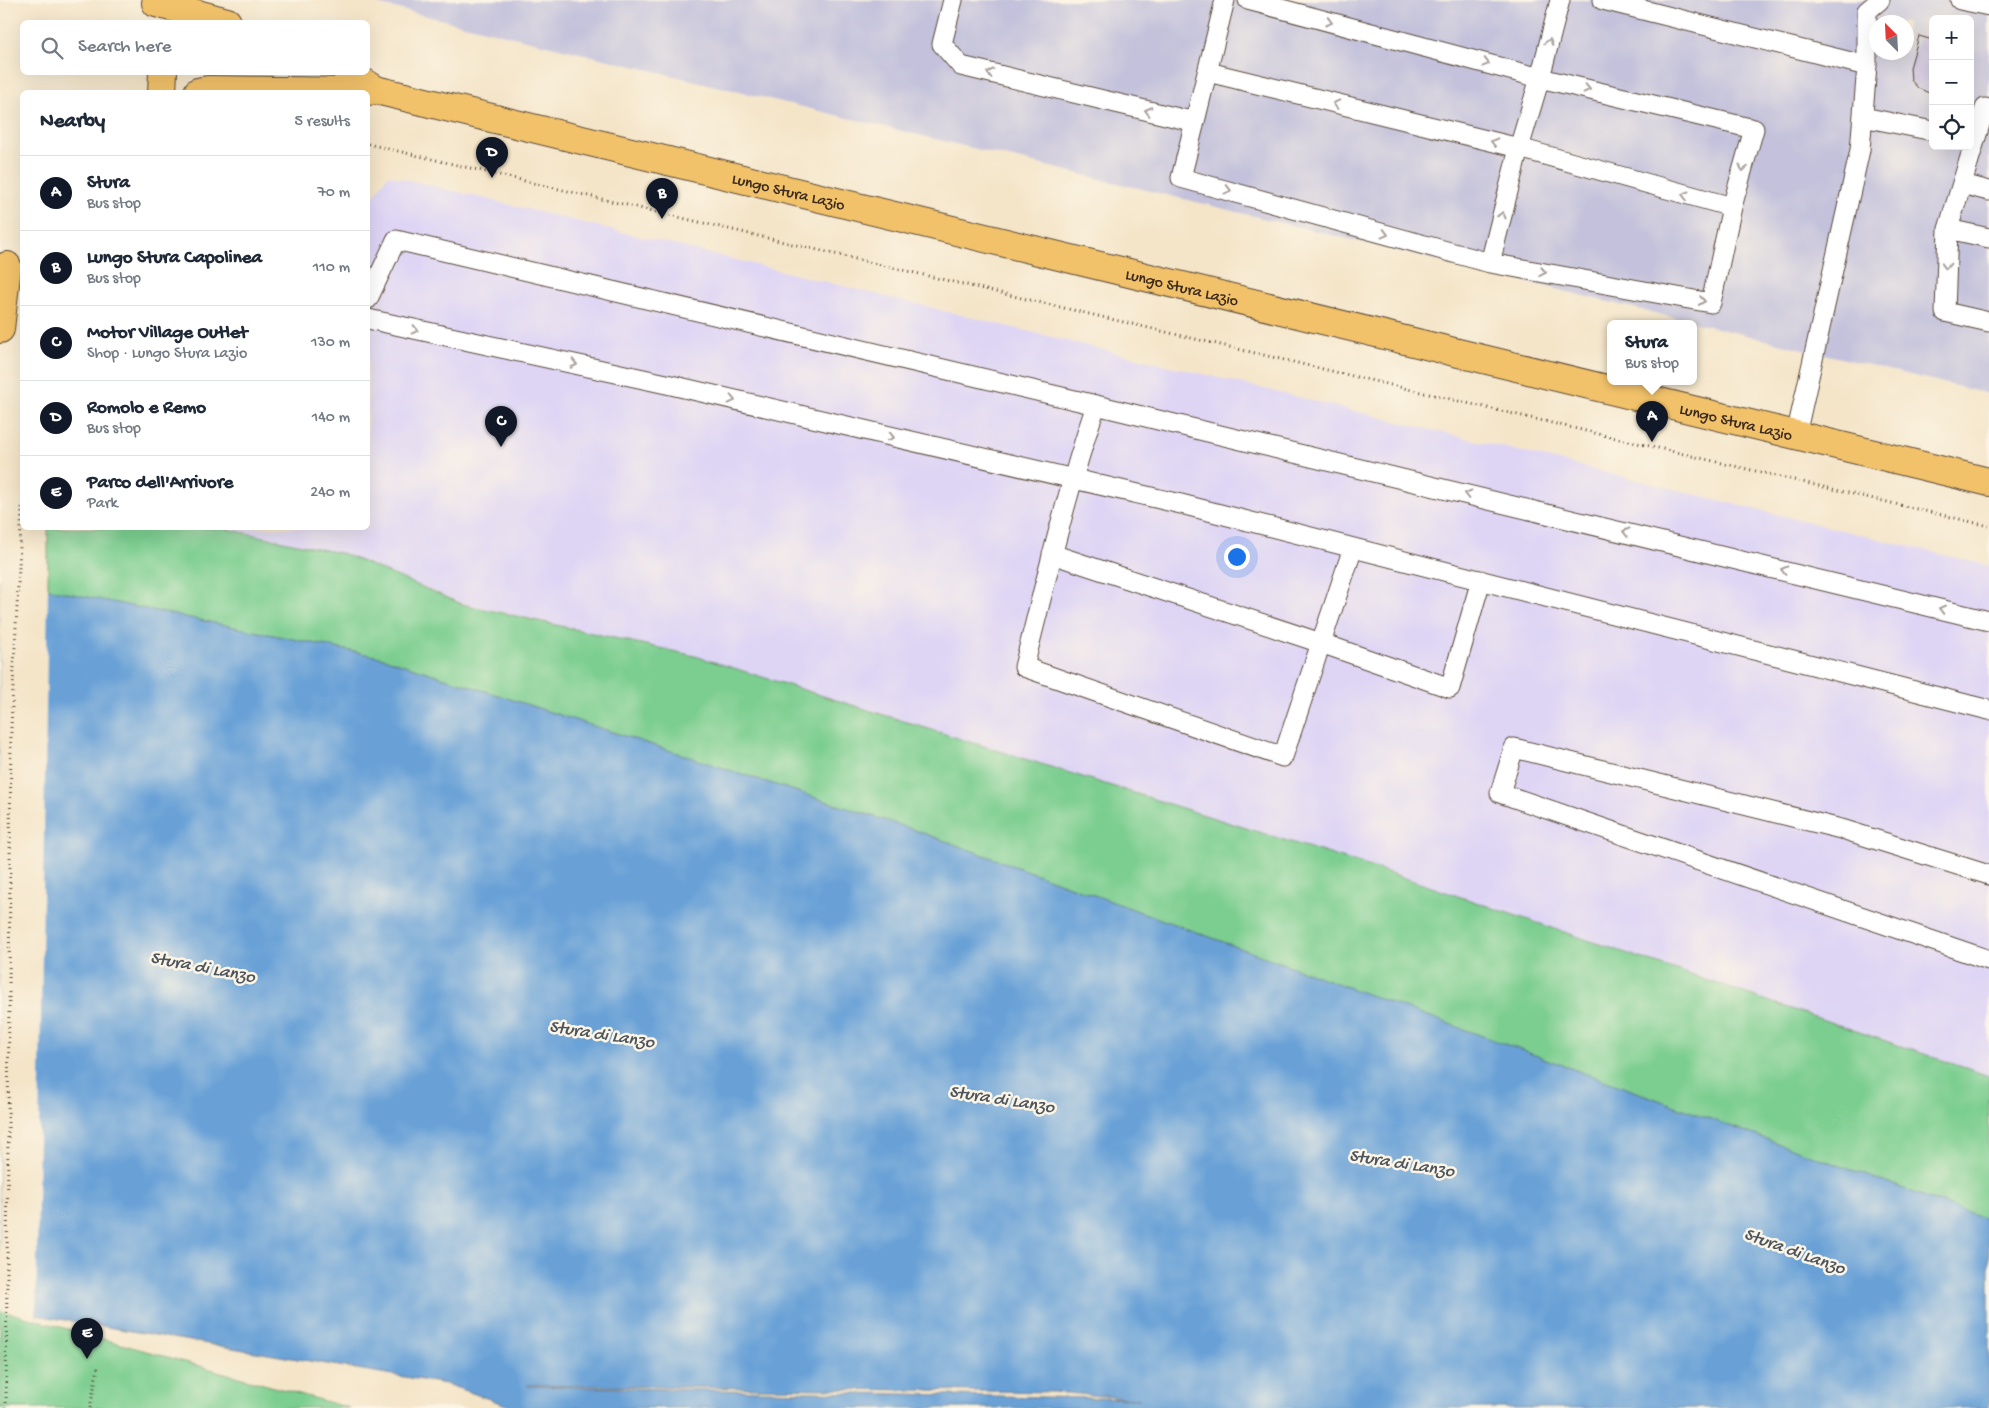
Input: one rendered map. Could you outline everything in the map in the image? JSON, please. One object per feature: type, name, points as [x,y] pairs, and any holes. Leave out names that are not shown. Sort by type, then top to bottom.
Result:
[{"type":"main road","points":[[157,8],[217,20]]},
{"type":"main road","points":[[162,90],[163,75]]},
{"type":"main road","name":"Lungo Stura Lazio","points":[[208,90],[360,87],[1989,482]]},
{"type":"main road","points":[[0,329],[10,264]]},
{"type":"lane","points":[[953,0],[942,44],[961,66],[1195,122]]},
{"type":"lane","points":[[1225,0],[1181,178],[1490,263],[1711,303],[1732,208],[1754,129],[1540,78],[1248,0]]},
{"type":"lane","points":[[1490,263],[1519,148],[1540,78],[1560,0]]},
{"type":"lane","points":[[1603,0],[1867,66]]},
{"type":"lane","points":[[1796,436],[1860,150],[1867,66],[1867,11],[1880,0]]},
{"type":"lane","points":[[1960,0],[1989,6]]},
{"type":"lane","points":[[1208,72],[1519,148],[1732,208]]},
{"type":"lane","points":[[1974,136],[1985,108],[1989,109]]},
{"type":"lane","points":[[1863,117],[1929,130]]},
{"type":"lane","points":[[1970,150],[1948,229],[1945,312],[1989,322]]},
{"type":"lane","points":[[1962,184],[1989,191]]},
{"type":"lane","points":[[1948,229],[1989,238]]},
{"type":"lane","points":[[370,295],[396,240],[1096,405],[1989,621]]},
{"type":"lane","points":[[370,319],[671,385],[1072,479],[1481,580],[1989,710]]},
{"type":"lane","points":[[1096,405],[1072,479],[1024,667],[1283,757],[1353,548]]},
{"type":"lane","points":[[1052,554],[1450,688],[1481,580]]},
{"type":"lane","points":[[1989,875],[1845,830],[1514,748],[1500,793],[1989,960]]},
{"type":"path","points":[[370,144],[1989,526]]},
{"type":"path","points":[[6,1408],[11,727],[21,530]]},
{"type":"path","points":[[90,1408],[98,1367]]},
{"type":"shaded area","points":[[361,0],[1989,0],[1989,394],[1697,323],[1697,320],[1683,320]]},
{"type":"shaded area","points":[[388,175],[1989,566],[1989,1076],[1387,872],[695,656],[462,603],[344,554],[231,530],[370,530],[370,202]]},
{"type":"green space","points":[[48,530],[231,530],[344,554],[462,604],[695,656],[1387,872],[1989,1076],[1989,1220],[912,829],[380,657],[48,589]]},
{"type":"green space","points":[[0,1310],[349,1408],[0,1408]]},
{"type":"water","name":"Stura di Lanzo","points":[[0,579],[380,657],[912,829],[1989,1220],[1989,1408],[515,1408],[446,1384],[0,1309]],"holes":[[[528,1385],[1053,1392],[1140,1399]]]},
{"type":"pier","points":[[0,577],[48,587],[36,1317],[0,1311]]},
{"type":"building","points":[[1919,36],[1929,39],[1929,93],[1918,88],[1911,80],[1910,68],[1912,60],[1914,60]]},
{"type":"place","name":"Romolo e Remo","points":[[492,178]]},
{"type":"place","name":"Lungo Stura Capolinea","points":[[662,219]]},
{"type":"place","name":"Stura","points":[[1652,442]]},
{"type":"place","name":"Motor Village Outlet","points":[[501,447]]},
{"type":"place","name":"Parco dell'Arrivore","points":[[87,1359]]}]
